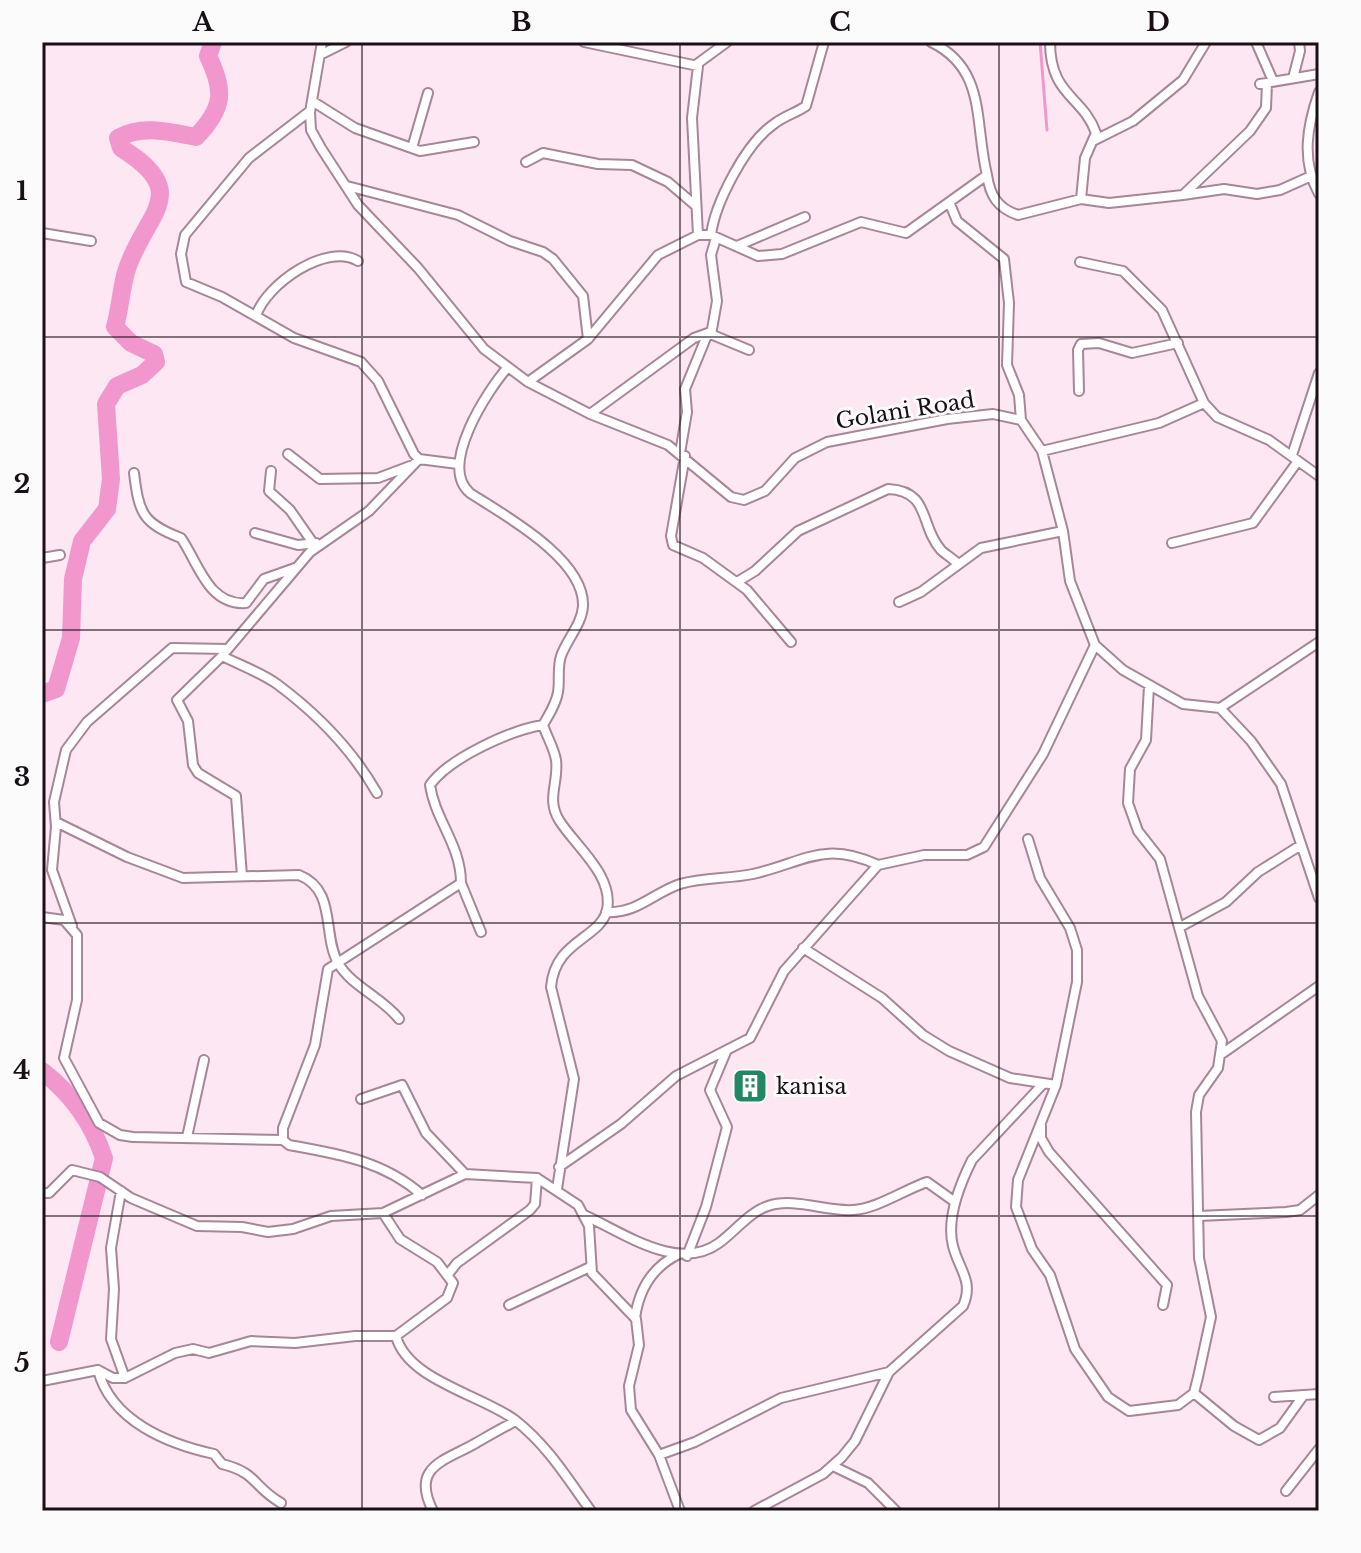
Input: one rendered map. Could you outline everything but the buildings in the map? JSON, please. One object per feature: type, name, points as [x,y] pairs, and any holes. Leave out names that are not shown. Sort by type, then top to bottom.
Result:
[{"type":"street","name":"Golani Road","points":[[322,42],[310,111],[311,130],[358,205],[418,268],[484,349],[528,382],[590,414],[682,454],[731,497],[744,500],[765,491],[795,458],[827,442],[947,419],[1008,415],[1021,420]]},
{"type":"street","points":[[320,55],[346,42]]},
{"type":"street","points":[[584,42],[642,56],[697,64],[727,42]]},
{"type":"street","points":[[791,642],[760,601],[703,558],[673,545],[671,536],[687,412],[685,389],[710,334],[717,301],[711,255],[713,216],[740,164],[771,125],[806,106],[824,42]]},
{"type":"street","points":[[931,42],[947,45],[972,80],[990,192],[998,205],[1018,215],[1081,199],[1109,203],[1224,189],[1257,194],[1280,190],[1309,177]]},
{"type":"street","points":[[1050,42],[1052,66],[1060,85],[1093,126],[1095,140]]},
{"type":"street","points":[[1081,199],[1085,158],[1095,140],[1133,121],[1183,80],[1206,42]]},
{"type":"street","points":[[1183,195],[1250,131],[1266,108],[1267,83],[1256,42]]},
{"type":"street","points":[[1293,78],[1300,51],[1299,42]]},
{"type":"street","points":[[697,64],[692,118],[698,235]]},
{"type":"street","points":[[1267,83],[1319,74]]},
{"type":"street","points":[[1319,92],[1308,122],[1309,177],[1319,194]]},
{"type":"street","points":[[412,148],[428,93]]},
{"type":"street","points":[[312,101],[355,128],[420,151],[474,142]]},
{"type":"street","points":[[310,111],[249,158],[185,235],[181,254],[186,282],[294,338],[361,362],[371,370],[417,461]]},
{"type":"street","points":[[526,162],[543,153],[598,164],[632,165],[668,182],[697,206]]},
{"type":"street","points":[[528,382],[588,339],[658,255],[698,235],[714,236],[758,256],[782,254],[861,222],[906,233],[987,175]]},
{"type":"street","points":[[347,186],[458,215],[510,241],[543,252],[553,259],[583,296],[588,339]]},
{"type":"street","points":[[950,204],[957,221],[1004,259],[1009,303],[1007,365],[1019,395],[1021,420],[1042,451],[1063,531],[1070,581],[1095,645],[1149,686],[1183,704],[1220,708],[1319,642]]},
{"type":"street","points":[[737,246],[805,217]]},
{"type":"street","points":[[42,233],[91,241]]},
{"type":"street","points":[[256,316],[265,297],[292,272],[345,258],[358,261]]},
{"type":"street","points":[[1080,262],[1123,271],[1162,310],[1204,403],[1225,423],[1269,440],[1319,476]]},
{"type":"street","points":[[590,414],[685,344],[710,334],[749,350]]},
{"type":"street","points":[[1079,391],[1081,344],[1099,343],[1136,353],[1178,343]]},
{"type":"street","points":[[481,932],[461,883],[461,862],[432,800],[430,785],[450,766],[484,747],[543,725],[555,705],[561,657],[583,606],[581,592],[556,554],[463,487],[458,464],[474,416],[490,387],[508,367]]},
{"type":"street","points":[[1172,543],[1253,523],[1295,458],[1319,373]]},
{"type":"street","points":[[1042,451],[1159,423],[1204,403]]},
{"type":"street","points":[[288,454],[320,479],[378,478],[417,461],[458,464]]},
{"type":"street","points":[[242,876],[236,796],[198,773],[193,765],[188,721],[177,700],[225,653],[318,542],[369,511],[417,461]]},
{"type":"street","points":[[271,471],[269,491],[318,542]]},
{"type":"street","points":[[134,473],[145,518],[159,529],[181,538],[202,578],[226,598],[246,603],[264,579],[295,567]]},
{"type":"street","points":[[737,582],[755,571],[798,531],[888,489],[904,490],[913,495],[940,549],[957,563]]},
{"type":"street","points":[[899,602],[921,592],[957,563],[1000,542],[1063,531]]},
{"type":"street","points":[[255,533],[298,545],[318,542]]},
{"type":"street","points":[[42,558],[51,559],[60,555]]},
{"type":"street","points":[[559,1167],[621,1124],[676,1076],[750,1038],[784,971],[878,865],[924,855],[967,855],[984,847],[1043,754],[1095,645]]},
{"type":"street","points":[[377,793],[359,764],[321,721],[275,682],[225,653],[172,648],[87,722],[63,761],[54,802],[56,822],[52,870],[77,935],[79,978],[65,1050],[69,1067],[99,1123],[110,1131],[133,1137],[283,1140],[289,1145],[371,1162],[404,1179],[422,1195]]},
{"type":"street","points":[[1028,839],[1040,878],[1070,928],[1077,950],[1077,982],[1056,1085],[1018,1180],[1016,1207],[1032,1249],[1050,1275],[1075,1349],[1108,1397],[1129,1411],[1178,1405],[1194,1393],[1211,1317],[1199,1258],[1196,1112],[1199,1095],[1218,1068],[1223,1053],[1219,1030],[1198,996],[1180,927],[1167,896],[1160,859],[1138,831],[1128,803],[1130,769],[1143,746],[1149,725],[1149,686]]},
{"type":"street","points":[[1220,708],[1251,741],[1281,784],[1301,845],[1314,867],[1319,898]]},
{"type":"street","points":[[543,725],[556,761],[553,809],[604,882],[606,912],[596,925],[565,950],[552,973],[551,987],[574,1079],[557,1189]]},
{"type":"street","points":[[56,822],[127,857],[183,878],[299,875],[310,879],[324,901],[337,961],[347,975],[399,1019]]},
{"type":"street","points":[[1180,927],[1226,902],[1258,872],[1301,845]]},
{"type":"street","points":[[606,912],[630,912],[678,885],[756,874],[816,855],[852,853],[878,865]]},
{"type":"street","points":[[283,1140],[283,1128],[315,1045],[328,969],[461,883]]},
{"type":"street","points":[[42,917],[54,916],[72,926]]},
{"type":"street","points":[[803,948],[882,998],[923,1035],[949,1051],[1010,1078],[1056,1085]]},
{"type":"street","points":[[1223,1053],[1319,986]]},
{"type":"street","points":[[680,1511],[659,1455],[637,1423],[628,1400],[639,1345],[635,1318],[639,1295],[646,1282],[660,1267],[683,1255],[706,1207],[727,1127],[710,1090],[726,1052]]},
{"type":"street","points":[[187,1137],[204,1060]]},
{"type":"street","points":[[361,1099],[402,1085],[426,1133],[465,1174]]},
{"type":"street","points":[[754,1511],[833,1466],[855,1441],[889,1372],[954,1315],[969,1293],[967,1279],[953,1247],[955,1202],[972,1160],[1042,1085]]},
{"type":"street","points":[[1041,1122],[1041,1138],[1049,1152],[1167,1285],[1163,1305]]},
{"type":"street","points":[[42,1193],[49,1193],[72,1170],[100,1177],[121,1191],[197,1226],[242,1227],[268,1232],[293,1229],[331,1216],[383,1213],[465,1174],[537,1178],[578,1205],[589,1226],[590,1267],[601,1286],[635,1318]]},
{"type":"street","points":[[449,1273],[457,1263],[530,1210],[535,1204],[537,1178]]},
{"type":"street","points":[[583,1215],[659,1250],[683,1255],[705,1253],[768,1206],[852,1210],[873,1206],[889,1196],[927,1182],[955,1202]]},
{"type":"street","points":[[121,1191],[111,1248],[114,1289],[111,1339],[125,1378]]},
{"type":"street","points":[[1198,1216],[1300,1210],[1319,1195]]},
{"type":"street","points":[[42,1381],[98,1370],[113,1378],[125,1378],[193,1349],[209,1353],[266,1340],[295,1343],[355,1336],[396,1336],[447,1298],[453,1283],[449,1273],[400,1239],[383,1213]]},
{"type":"street","points":[[509,1305],[590,1267]]},
{"type":"street","points":[[396,1336],[406,1357],[428,1374],[482,1399],[516,1421],[558,1460],[591,1511]]},
{"type":"street","points":[[98,1370],[108,1396],[146,1428],[169,1443],[214,1454],[222,1464],[240,1467],[263,1491],[281,1503]]},
{"type":"street","points":[[659,1455],[695,1442],[781,1398],[889,1372]]},
{"type":"street","points":[[1194,1393],[1234,1426],[1259,1440],[1280,1428],[1303,1396]]},
{"type":"street","points":[[1274,1397],[1319,1394]]},
{"type":"street","points":[[433,1511],[424,1490],[427,1477],[439,1461],[516,1421]]},
{"type":"street","points":[[1286,1491],[1319,1449]]},
{"type":"street","points":[[833,1466],[868,1483],[896,1511]]},
{"type":"waterway","points":[[42,694],[56,689],[71,638],[73,579],[82,541],[107,509],[111,479],[106,404],[117,386],[142,375],[156,362],[154,354],[131,343],[115,327],[126,272],[158,205],[160,192],[156,178],[121,148],[118,138],[146,130],[196,137],[212,117],[219,99],[217,79],[208,56],[213,42]]},
{"type":"waterway","points":[[1040,42],[1047,130]]},
{"type":"waterway","points":[[42,1071],[63,1089],[80,1110],[104,1158],[59,1342]]},
{"type":"place","name":"kanisa","points":[[750,1086]]}]
